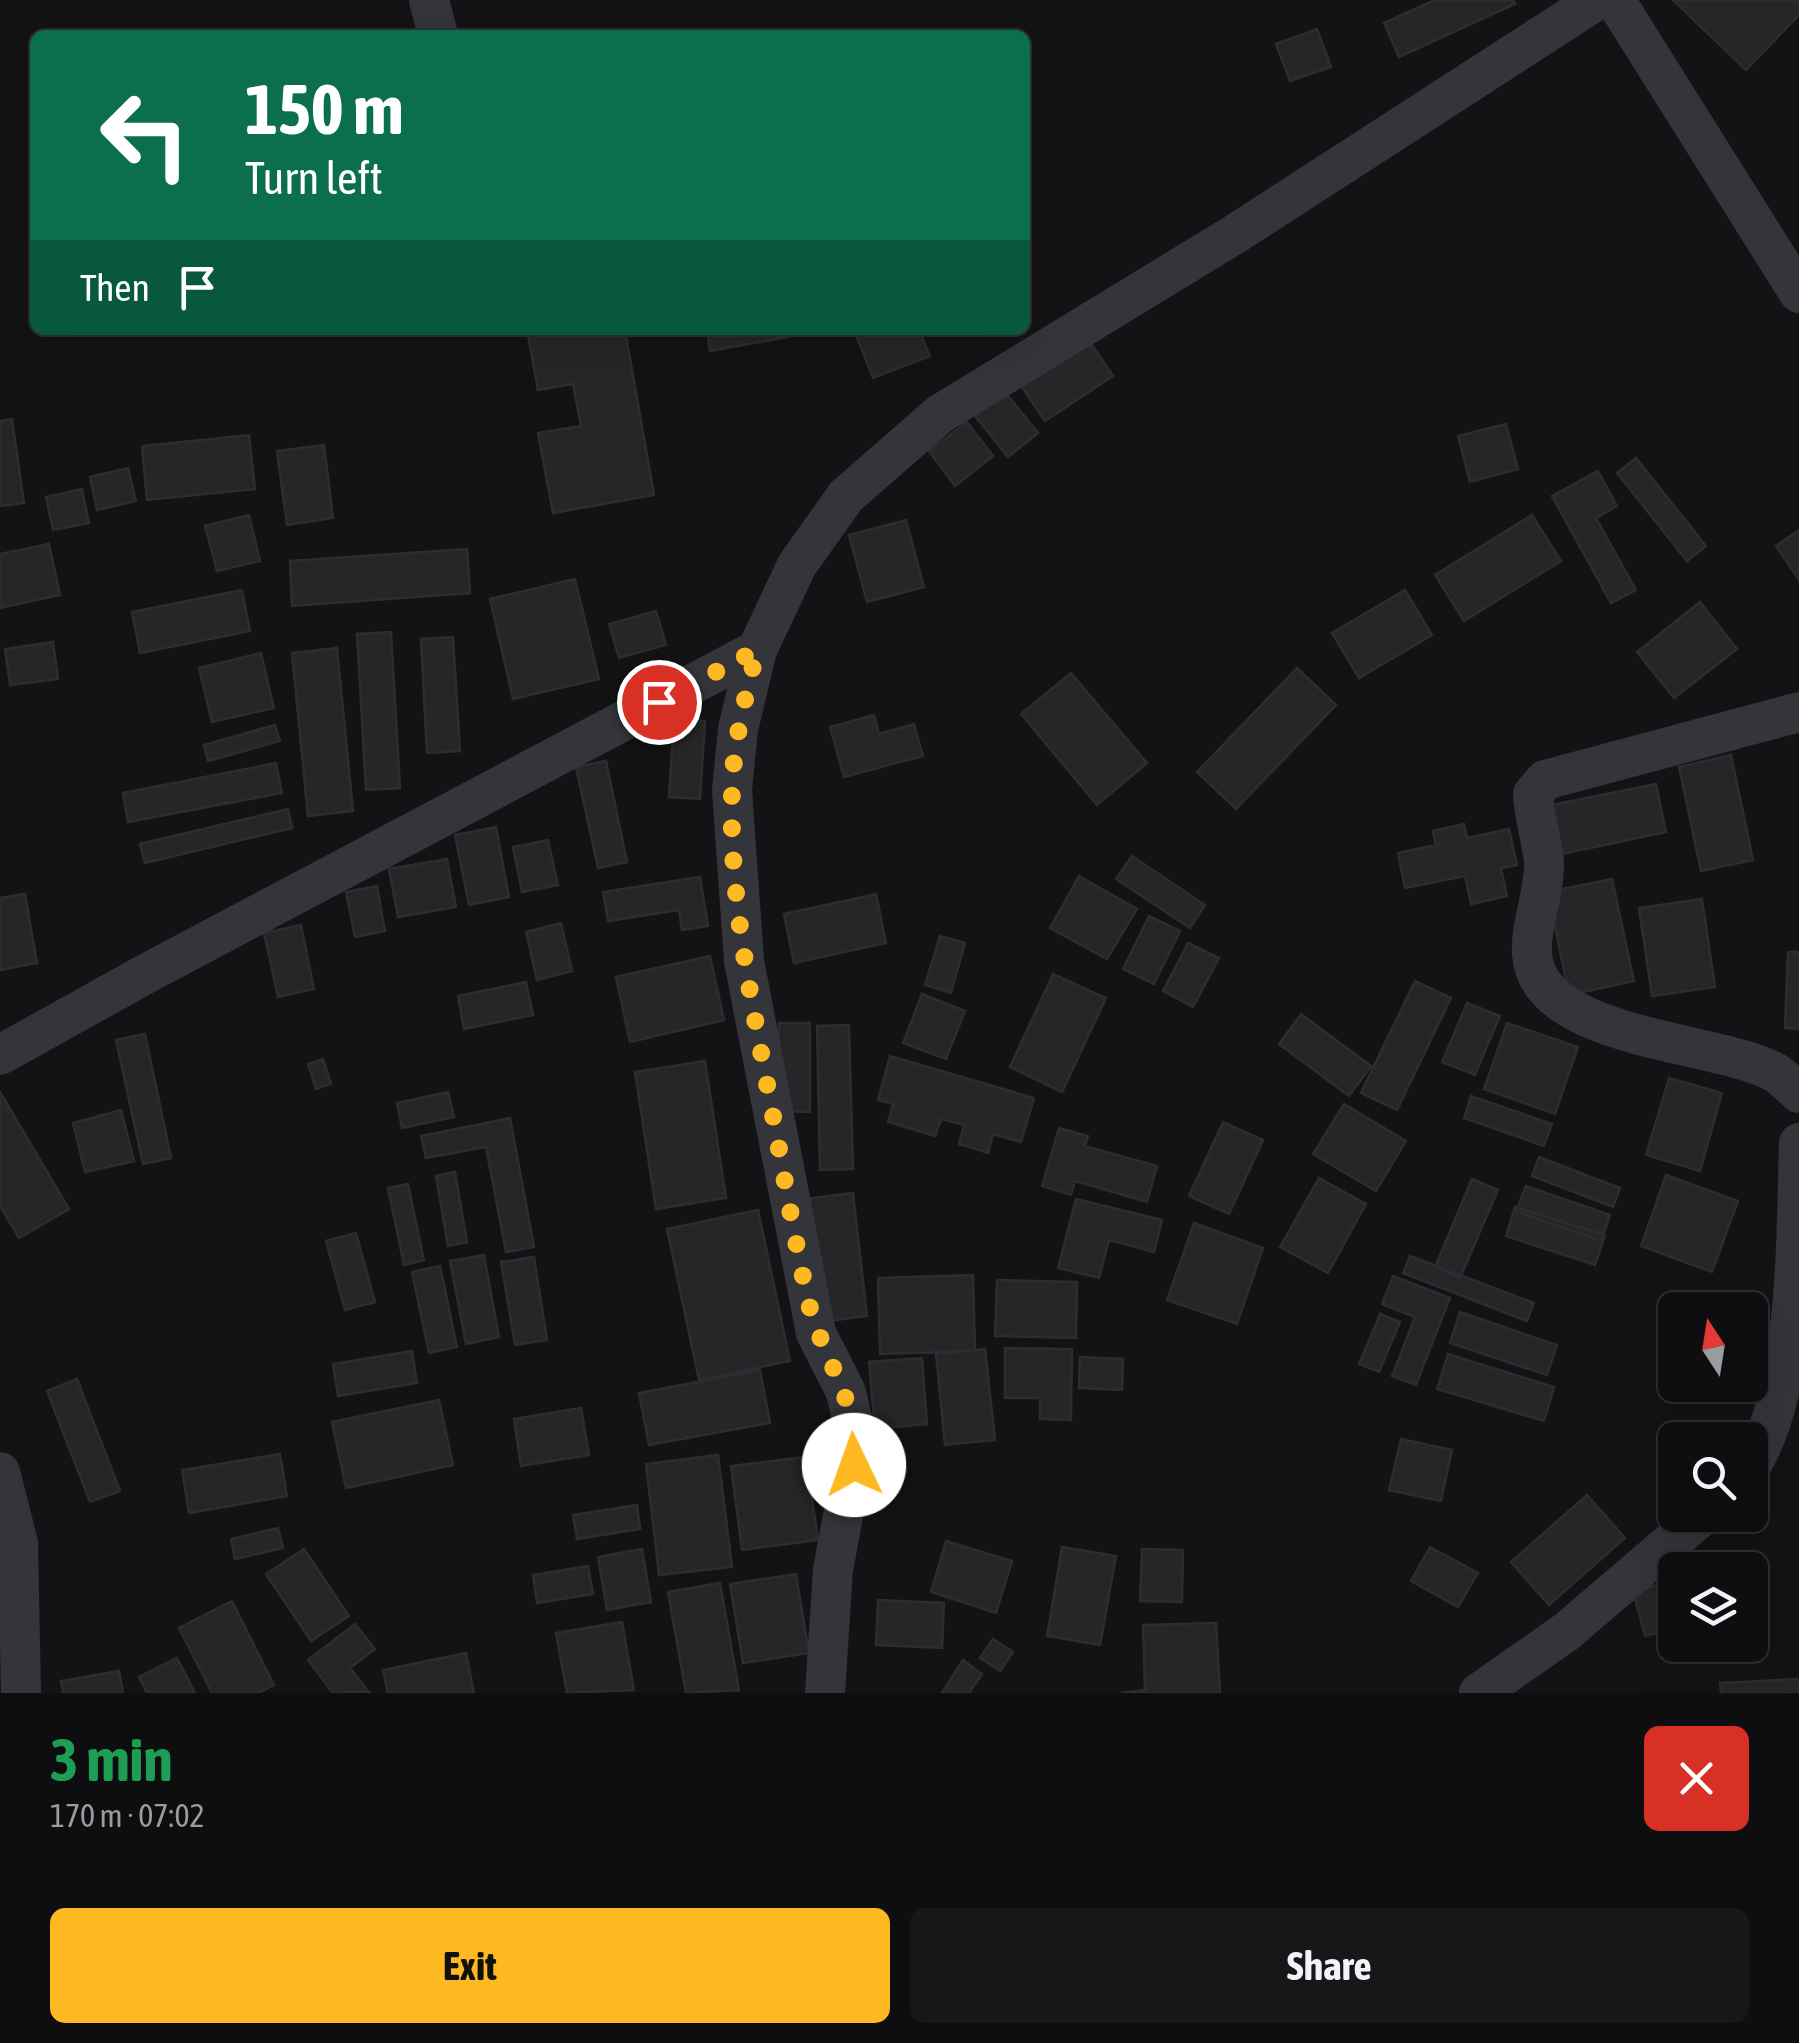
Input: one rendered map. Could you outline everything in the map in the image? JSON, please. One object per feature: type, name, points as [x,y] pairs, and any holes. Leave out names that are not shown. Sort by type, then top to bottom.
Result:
[{"type":"street","points":[[430,0],[437,30]]},
{"type":"street","points":[[825,1693],[833,1570],[857,1440],[846,1392],[812,1315],[744,961],[732,790],[738,730],[757,650],[797,565],[846,496],[940,414],[1236,234],[1597,0]]},
{"type":"street","points":[[1615,0],[1799,293]]},
{"type":"street","points":[[0,1056],[151,970],[757,650]]},
{"type":"street","points":[[1799,712],[1545,780],[1533,794],[1544,862],[1532,954],[1539,976],[1556,996],[1583,1014],[1683,1048],[1752,1064],[1776,1074],[1799,1093]]},
{"type":"street","points":[[1768,1440],[1784,1374],[1799,1247],[1799,1143]]},
{"type":"street","points":[[0,1472],[18,1543],[21,1693]]},
{"type":"street","points":[[1479,1693],[1566,1632],[1683,1532]]},
{"type":"building","points":[[1435,0],[1513,0],[1515,4],[1399,57],[1384,23]]},
{"type":"building","points":[[1673,0],[1799,0],[1799,15],[1746,70]]},
{"type":"building","points":[[1317,29],[1331,67],[1290,81],[1276,44]]},
{"type":"building","points":[[528,335],[626,335],[654,495],[553,513],[538,433],[581,426],[573,384],[538,390]]},
{"type":"building","points":[[708,335],[799,335],[710,351]]},
{"type":"building","points":[[856,335],[921,335],[930,356],[873,378]]},
{"type":"building","points":[[1090,342],[1113,376],[1045,421],[1022,387]]},
{"type":"building","points":[[1005,392],[1038,433],[1008,457],[975,416]]},
{"type":"building","points":[[12,419],[24,503],[0,506],[0,421]]},
{"type":"building","points":[[967,422],[993,456],[955,486],[929,451]]},
{"type":"building","points":[[1506,424],[1518,469],[1470,482],[1458,436]]},
{"type":"building","points":[[249,435],[255,489],[147,500],[142,446]]},
{"type":"building","points":[[324,445],[333,518],[287,525],[277,451]]},
{"type":"building","points":[[1636,458],[1706,546],[1687,561],[1617,473]]},
{"type":"building","points":[[128,468],[136,501],[97,510],[90,477]]},
{"type":"building","points":[[1598,471],[1617,506],[1596,518],[1636,590],[1611,603],[1552,496]]},
{"type":"building","points":[[82,489],[89,523],[53,530],[46,497]]},
{"type":"building","points":[[249,515],[260,561],[217,571],[205,526]]},
{"type":"building","points":[[1532,515],[1561,561],[1464,621],[1435,575]]},
{"type":"building","points":[[906,520],[924,587],[867,602],[849,535]]},
{"type":"building","points":[[1799,530],[1799,580],[1776,546]]},
{"type":"building","points":[[49,544],[60,595],[0,608],[0,554]]},
{"type":"building","points":[[467,549],[470,593],[292,606],[290,561]]},
{"type":"building","points":[[575,579],[599,679],[513,699],[490,599]]},
{"type":"building","points":[[242,590],[250,631],[140,653],[132,612]]},
{"type":"building","points":[[1405,590],[1432,635],[1359,678],[1332,633]]},
{"type":"building","points":[[1700,602],[1737,649],[1674,698],[1637,652]]},
{"type":"building","points":[[656,611],[666,645],[619,658],[609,624]]},
{"type":"building","points":[[391,632],[400,788],[366,790],[357,634]]},
{"type":"building","points":[[453,637],[460,751],[427,753],[421,639]]},
{"type":"building","points":[[53,642],[58,679],[10,685],[5,649]]},
{"type":"building","points":[[337,648],[353,811],[308,816],[292,653]]},
{"type":"building","points":[[261,653],[274,708],[212,722],[199,668]]},
{"type":"building","points":[[1297,668],[1336,705],[1236,809],[1197,772]]},
{"type":"building","points":[[1071,673],[1147,763],[1097,805],[1021,714]]},
{"type":"building","points":[[874,715],[879,734],[914,724],[923,756],[844,777],[830,727]]},
{"type":"building","points":[[674,719],[705,721],[700,799],[669,797]]},
{"type":"building","points":[[275,725],[280,741],[208,761],[204,745]]},
{"type":"building","points":[[1731,755],[1753,860],[1701,871],[1679,767]]},
{"type":"building","points":[[606,761],[627,862],[598,868],[576,767]]},
{"type":"building","points":[[276,763],[282,793],[128,822],[123,793]]},
{"type":"building","points":[[1656,784],[1666,832],[1557,855],[1547,806]]},
{"type":"building","points":[[288,809],[292,828],[145,863],[140,844]]},
{"type":"building","points":[[1464,824],[1467,838],[1509,829],[1517,865],[1501,868],[1507,896],[1471,904],[1465,876],[1405,888],[1398,853],[1436,845],[1433,831]]},
{"type":"building","points":[[496,827],[509,897],[469,905],[455,835]]},
{"type":"building","points":[[548,840],[558,885],[522,892],[513,847]]},
{"type":"building","points":[[1132,856],[1205,905],[1190,928],[1116,879]]},
{"type":"building","points":[[447,859],[456,907],[398,917],[389,869]]},
{"type":"building","points":[[1079,876],[1137,909],[1107,959],[1050,928]]},
{"type":"building","points":[[700,877],[708,926],[682,930],[679,910],[608,921],[603,892]]},
{"type":"building","points":[[1612,879],[1634,981],[1569,995],[1548,892]]},
{"type":"building","points":[[377,886],[385,931],[355,937],[346,892]]},
{"type":"building","points":[[25,894],[37,963],[0,970],[0,898]]},
{"type":"building","points":[[876,894],[886,943],[794,963],[784,914]]},
{"type":"building","points":[[1702,899],[1715,987],[1652,996],[1639,908]]},
{"type":"building","points":[[1149,916],[1180,931],[1154,984],[1123,969]]},
{"type":"building","points":[[561,923],[572,971],[537,980],[526,932]]},
{"type":"building","points":[[301,925],[314,989],[278,997],[264,933]]},
{"type":"building","points":[[940,936],[965,943],[951,993],[925,985]]},
{"type":"building","points":[[1188,943],[1219,958],[1193,1007],[1163,991]]},
{"type":"building","points":[[1788,952],[1799,952],[1799,1029],[1785,1028]]},
{"type":"building","points":[[710,956],[724,1020],[630,1042],[616,977]]},
{"type":"building","points":[[1053,974],[1106,998],[1062,1092],[1010,1067]]},
{"type":"building","points":[[1415,981],[1451,998],[1397,1110],[1361,1093]]},
{"type":"building","points":[[526,982],[533,1015],[464,1029],[458,996]]},
{"type":"building","points":[[922,994],[965,1011],[946,1059],[903,1043]]},
{"type":"building","points":[[1467,1003],[1500,1016],[1475,1075],[1442,1062]]},
{"type":"building","points":[[1301,1014],[1371,1066],[1349,1096],[1279,1044]]},
{"type":"building","points":[[779,1023],[810,1023],[810,1112],[778,1111]]},
{"type":"building","points":[[1507,1023],[1578,1047],[1555,1114],[1484,1089]]},
{"type":"building","points":[[849,1025],[853,1169],[820,1170],[817,1026]]},
{"type":"building","points":[[145,1034],[171,1158],[143,1164],[116,1040]]},
{"type":"building","points":[[890,1056],[1034,1098],[1021,1142],[993,1134],[988,1153],[959,1144],[964,1125],[941,1119],[935,1136],[888,1122],[893,1104],[878,1100]]},
{"type":"building","points":[[323,1059],[331,1084],[316,1089],[308,1064]]},
{"type":"building","points":[[705,1061],[726,1198],[656,1209],[635,1072]]},
{"type":"building","points":[[1669,1078],[1722,1093],[1700,1171],[1646,1155]]},
{"type":"building","points":[[0,1092],[69,1209],[19,1238],[0,1206]]},
{"type":"building","points":[[448,1092],[454,1117],[402,1128],[397,1103]]},
{"type":"building","points":[[1471,1096],[1552,1124],[1544,1146],[1464,1118]]},
{"type":"building","points":[[1344,1104],[1406,1141],[1376,1191],[1313,1154]]},
{"type":"building","points":[[121,1110],[134,1161],[85,1172],[73,1123]]},
{"type":"building","points":[[510,1118],[534,1247],[506,1252],[486,1147],[426,1158],[421,1136]]},
{"type":"building","points":[[1223,1122],[1263,1140],[1229,1214],[1189,1196]]},
{"type":"building","points":[[1059,1128],[1088,1136],[1085,1146],[1157,1166],[1147,1202],[1075,1181],[1071,1195],[1042,1186]]},
{"type":"building","points":[[1539,1157],[1620,1188],[1613,1207],[1532,1176]]},
{"type":"building","points":[[455,1172],[467,1242],[448,1246],[436,1176]]},
{"type":"building","points":[[1666,1175],[1738,1201],[1712,1272],[1641,1246]]},
{"type":"building","points":[[1319,1178],[1366,1204],[1328,1273],[1280,1247]]},
{"type":"building","points":[[1472,1179],[1498,1190],[1460,1278],[1435,1267]]},
{"type":"building","points":[[408,1184],[424,1260],[404,1265],[388,1188]]},
{"type":"building","points":[[1526,1186],[1610,1215],[1601,1241],[1516,1211]]},
{"type":"building","points":[[853,1193],[867,1316],[820,1322],[805,1199]]},
{"type":"building","points":[[1076,1199],[1162,1220],[1154,1252],[1109,1240],[1099,1278],[1058,1268]]},
{"type":"building","points":[[1515,1207],[1605,1235],[1595,1265],[1506,1236]]},
{"type":"building","points":[[758,1210],[790,1361],[699,1380],[667,1229]]},
{"type":"building","points":[[1194,1223],[1263,1248],[1237,1324],[1167,1300]]},
{"type":"building","points":[[356,1233],[375,1302],[345,1310],[326,1241]]},
{"type":"building","points":[[484,1255],[499,1337],[466,1344],[450,1261]]},
{"type":"building","points":[[1410,1256],[1534,1303],[1527,1321],[1403,1273]]},
{"type":"building","points":[[534,1257],[547,1340],[515,1345],[501,1262]]},
{"type":"building","points":[[440,1266],[457,1347],[429,1353],[412,1272]]},
{"type":"building","points":[[973,1275],[975,1351],[880,1354],[878,1278]]},
{"type":"building","points":[[1393,1276],[1450,1298],[1416,1385],[1392,1376],[1415,1317],[1382,1304]]},
{"type":"building","points":[[997,1280],[1077,1282],[1076,1338],[995,1336]]},
{"type":"building","points":[[1460,1312],[1557,1345],[1547,1375],[1450,1343]]},
{"type":"building","points":[[1380,1314],[1400,1322],[1379,1372],[1359,1364]]},
{"type":"building","points":[[1005,1348],[1072,1349],[1071,1420],[1040,1419],[1040,1398],[1005,1398]]},
{"type":"building","points":[[985,1349],[995,1440],[945,1445],[936,1354]]},
{"type":"building","points":[[412,1351],[417,1383],[338,1396],[333,1364]]},
{"type":"building","points":[[1448,1354],[1554,1387],[1544,1421],[1437,1389]]},
{"type":"building","points":[[1080,1357],[1123,1359],[1122,1390],[1079,1388]]},
{"type":"building","points":[[922,1358],[927,1424],[875,1429],[869,1362]]},
{"type":"building","points":[[760,1370],[770,1423],[649,1445],[639,1393]]},
{"type":"building","points":[[77,1379],[120,1491],[90,1502],[47,1391]]},
{"type":"building","points":[[439,1400],[453,1465],[346,1488],[332,1422]]},
{"type":"building","points":[[581,1408],[589,1455],[521,1466],[514,1419]]},
{"type":"building","points":[[1401,1439],[1452,1450],[1441,1501],[1389,1490]]},
{"type":"building","points":[[280,1454],[287,1496],[189,1513],[182,1470]]},
{"type":"building","points":[[718,1455],[732,1567],[659,1575],[646,1464]]},
{"type":"building","points":[[806,1457],[818,1540],[742,1550],[731,1466]]},
{"type":"building","points":[[1587,1495],[1625,1538],[1549,1605],[1511,1562]]},
{"type":"building","points":[[637,1505],[640,1529],[577,1539],[573,1515]]},
{"type":"building","points":[[278,1528],[283,1548],[235,1559],[231,1539]]},
{"type":"building","points":[[946,1541],[1012,1561],[996,1613],[931,1592]]},
{"type":"building","points":[[1062,1547],[1116,1556],[1100,1645],[1047,1636]]},
{"type":"building","points":[[1430,1547],[1478,1573],[1458,1607],[1411,1581]]},
{"type":"building","points":[[304,1549],[349,1616],[311,1641],[266,1574]]},
{"type":"building","points":[[642,1549],[651,1602],[607,1610],[598,1557]]},
{"type":"building","points":[[1142,1549],[1183,1550],[1182,1602],[1140,1601]]},
{"type":"building","points":[[588,1566],[593,1594],[537,1603],[533,1575]]},
{"type":"building","points":[[796,1574],[809,1653],[743,1663],[730,1584]]},
{"type":"building","points":[[720,1583],[739,1690],[686,1693],[668,1592]]},
{"type":"building","points":[[1658,1585],[1658,1633],[1645,1636],[1633,1591]]},
{"type":"building","points":[[878,1600],[944,1603],[942,1648],[876,1645]]},
{"type":"building","points":[[232,1601],[274,1685],[258,1693],[212,1693],[179,1628]]},
{"type":"building","points":[[622,1622],[634,1690],[567,1693],[556,1633]]},
{"type":"building","points":[[1216,1623],[1220,1693],[1121,1693],[1145,1690],[1143,1625]]},
{"type":"building","points":[[355,1624],[375,1649],[350,1668],[369,1692],[333,1693],[308,1660]]},
{"type":"building","points":[[993,1639],[1013,1652],[1000,1671],[980,1658]]},
{"type":"building","points":[[466,1653],[474,1693],[388,1693],[383,1670]]},
{"type":"building","points":[[177,1658],[195,1693],[147,1693],[139,1677]]},
{"type":"building","points":[[963,1660],[982,1674],[969,1693],[942,1693]]},
{"type":"building","points":[[119,1671],[123,1693],[63,1693],[61,1681]]},
{"type":"building","points":[[1799,1679],[1799,1693],[1721,1693],[1720,1683]]},
{"type":"route","points":[[659,702],[757,650],[738,730],[732,790],[733,849],[744,961],[796,1244],[816,1333],[846,1392],[857,1440],[854,1465]]}]
